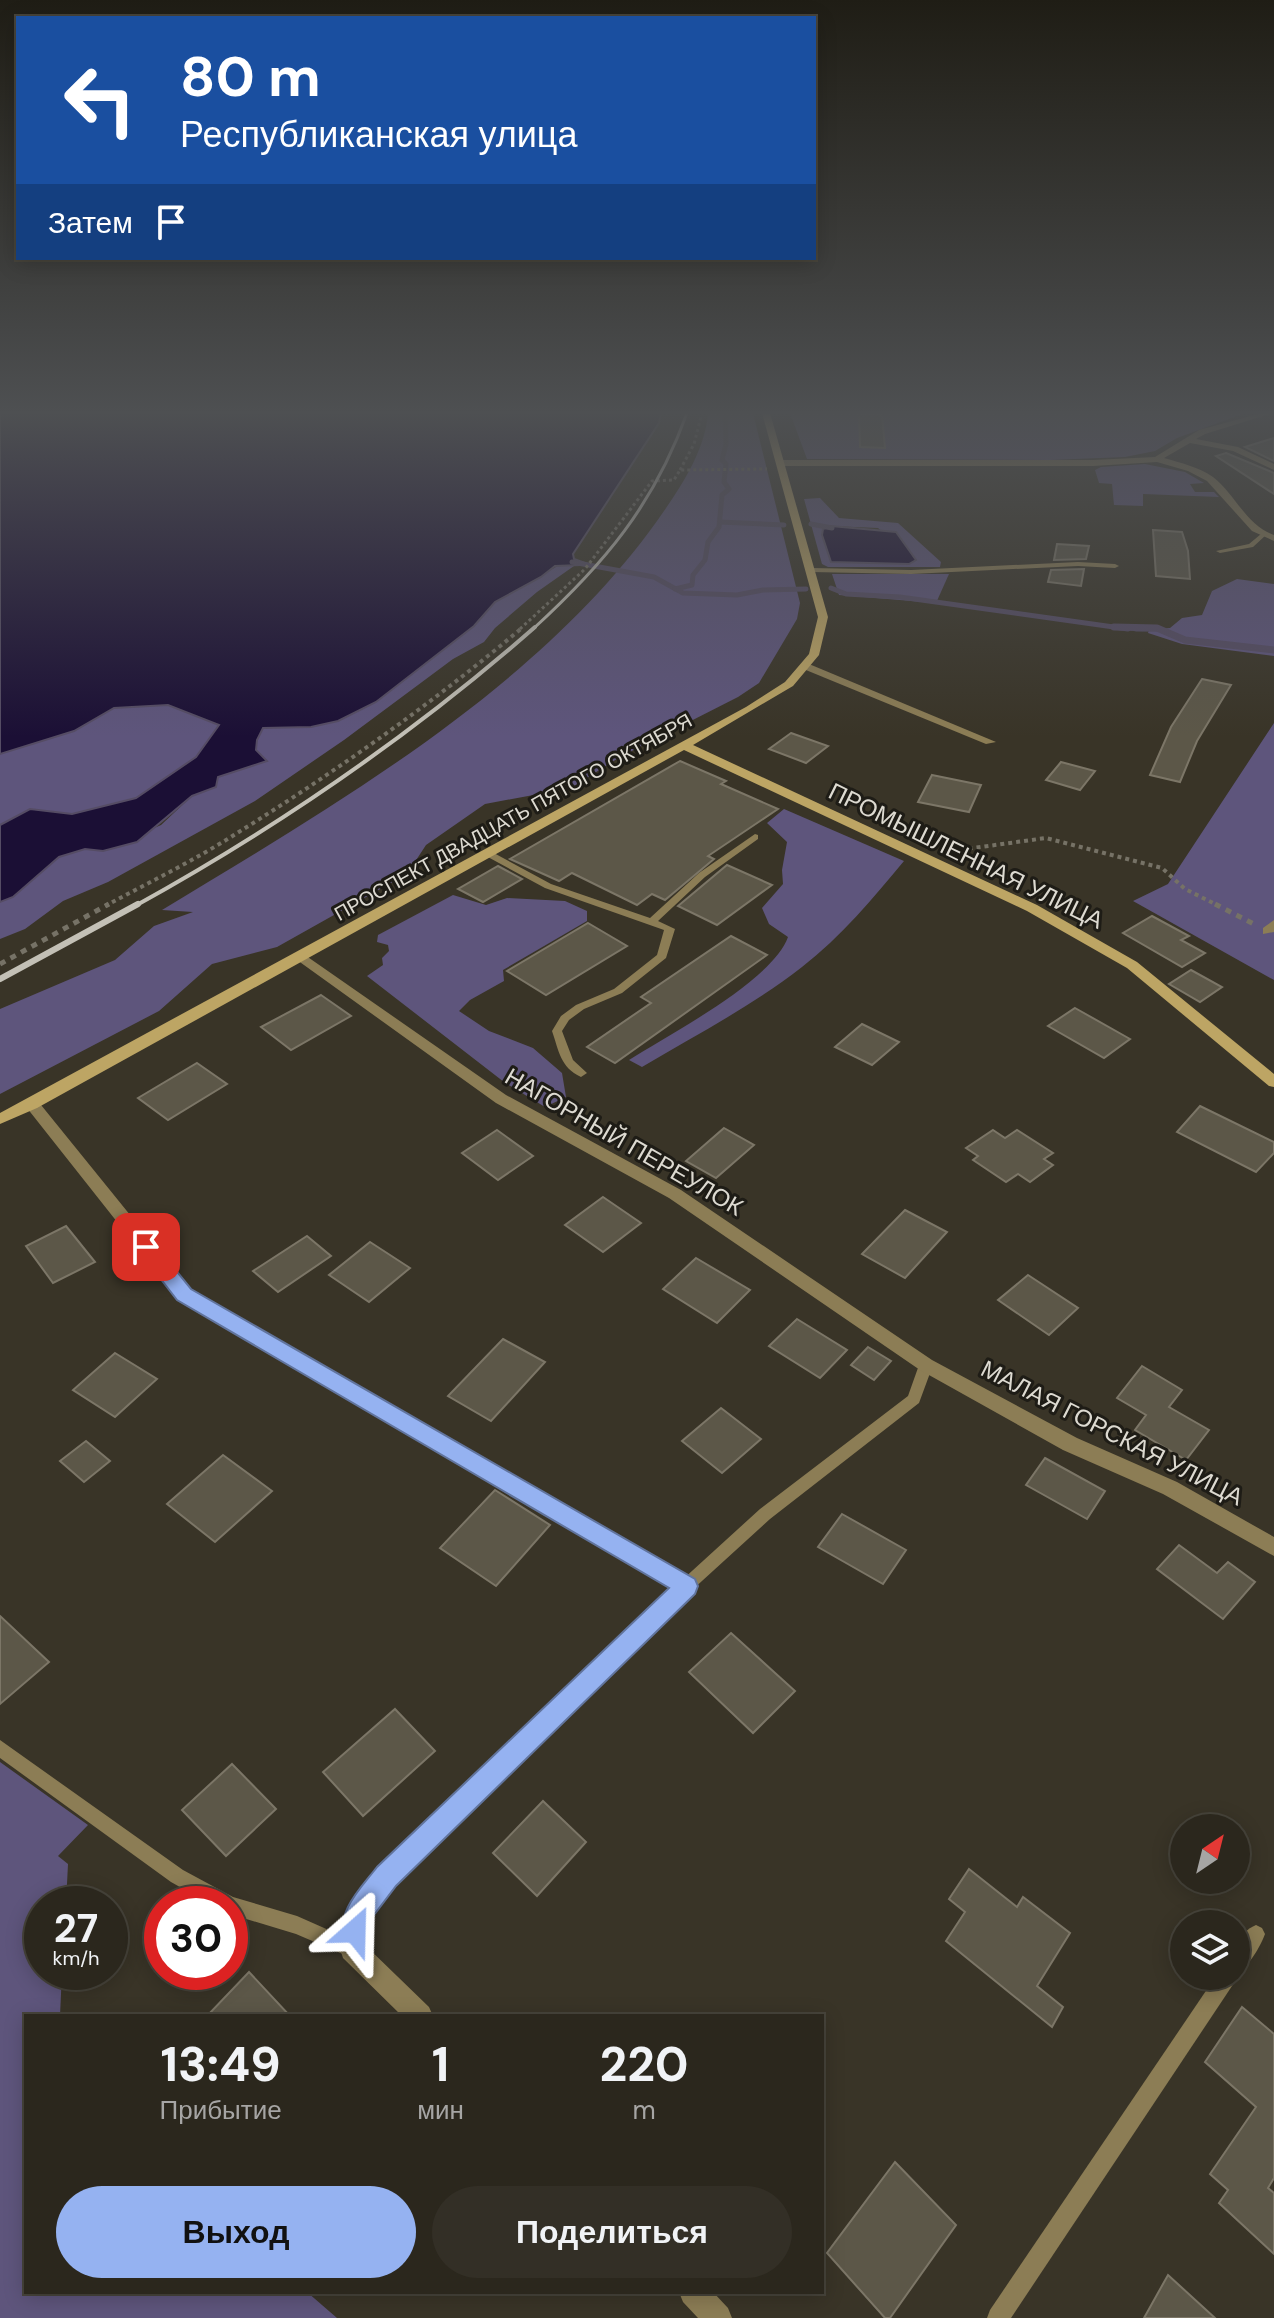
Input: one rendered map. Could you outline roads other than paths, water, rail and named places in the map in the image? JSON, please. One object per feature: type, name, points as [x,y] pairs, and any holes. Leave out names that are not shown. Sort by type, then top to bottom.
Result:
[{"type":"street","name":"ПРОСПЕКТ ДВАДЦАТЬ ПЯТОГО ОКТЯБРЯ","points":[[0,1119],[489,854],[750,709],[789,684],[814,655],[823,617],[797,521]]},
{"type":"street","points":[[1250,521],[1263,535],[1274,538]]},
{"type":"street","points":[[805,666],[990,742]]},
{"type":"street","name":"ПРОМЫШЛЕННАЯ УЛИЦА","points":[[683,745],[1032,908],[1132,965],[1274,1082]]},
{"type":"street","name":"НАГОРНЫЙ ПЕРЕУЛОК","points":[[302,957],[501,1099],[675,1194],[926,1365]]},
{"type":"street","points":[[32,1104],[184,1294],[686,1586],[386,1877],[359,1913],[352,1949],[418,2014]]},
{"type":"street","name":"МАЛАЯ ГОРСКАЯ УЛИЦА","points":[[926,1365],[1070,1444],[1170,1488],[1274,1547]]},
{"type":"street","points":[[695,2294],[718,2318]]},
{"type":"lane","points":[[1220,551],[1251,546],[1263,535]]},
{"type":"lane","points":[[812,570],[911,572],[1078,564],[1115,566]]},
{"type":"lane","points":[[653,921],[702,875],[755,837]]},
{"type":"lane","points":[[489,854],[548,886],[670,929],[662,956],[618,991],[573,1012],[557,1031],[568,1062],[581,1073]]},
{"type":"lane","points":[[686,1586],[765,1514],[914,1399],[926,1365]]},
{"type":"lane","points":[[0,1748],[195,1886]]},
{"type":"lane","points":[[248,1911],[297,1925],[352,1949]]},
{"type":"lane","points":[[1250,1943],[1256,1934]]},
{"type":"lane","points":[[998,2318],[1218,1990]]},
{"type":"waterway","points":[[676,589],[692,585],[693,575],[705,560],[708,542],[720,521]]},
{"type":"waterway","points":[[720,522],[784,525]]},
{"type":"waterway","points":[[811,524],[832,528]]},
{"type":"waterway","points":[[572,562],[654,577],[676,589]]},
{"type":"waterway","points":[[831,588],[846,594],[900,597],[1128,629]]},
{"type":"waterway","points":[[676,589],[683,593],[737,595],[763,590],[806,589]]},
{"type":"waterway","points":[[1114,627],[1157,628],[1185,640],[1274,650]]},
{"type":"waterway","points":[[1136,629],[1159,629]]},
{"type":"railway","points":[[533,629],[582,581],[631,521]]},
{"type":"railway","points":[[135,906],[241,844],[342,777],[441,705],[535,627]]},
{"type":"railway","points":[[0,979],[138,904]]}]
